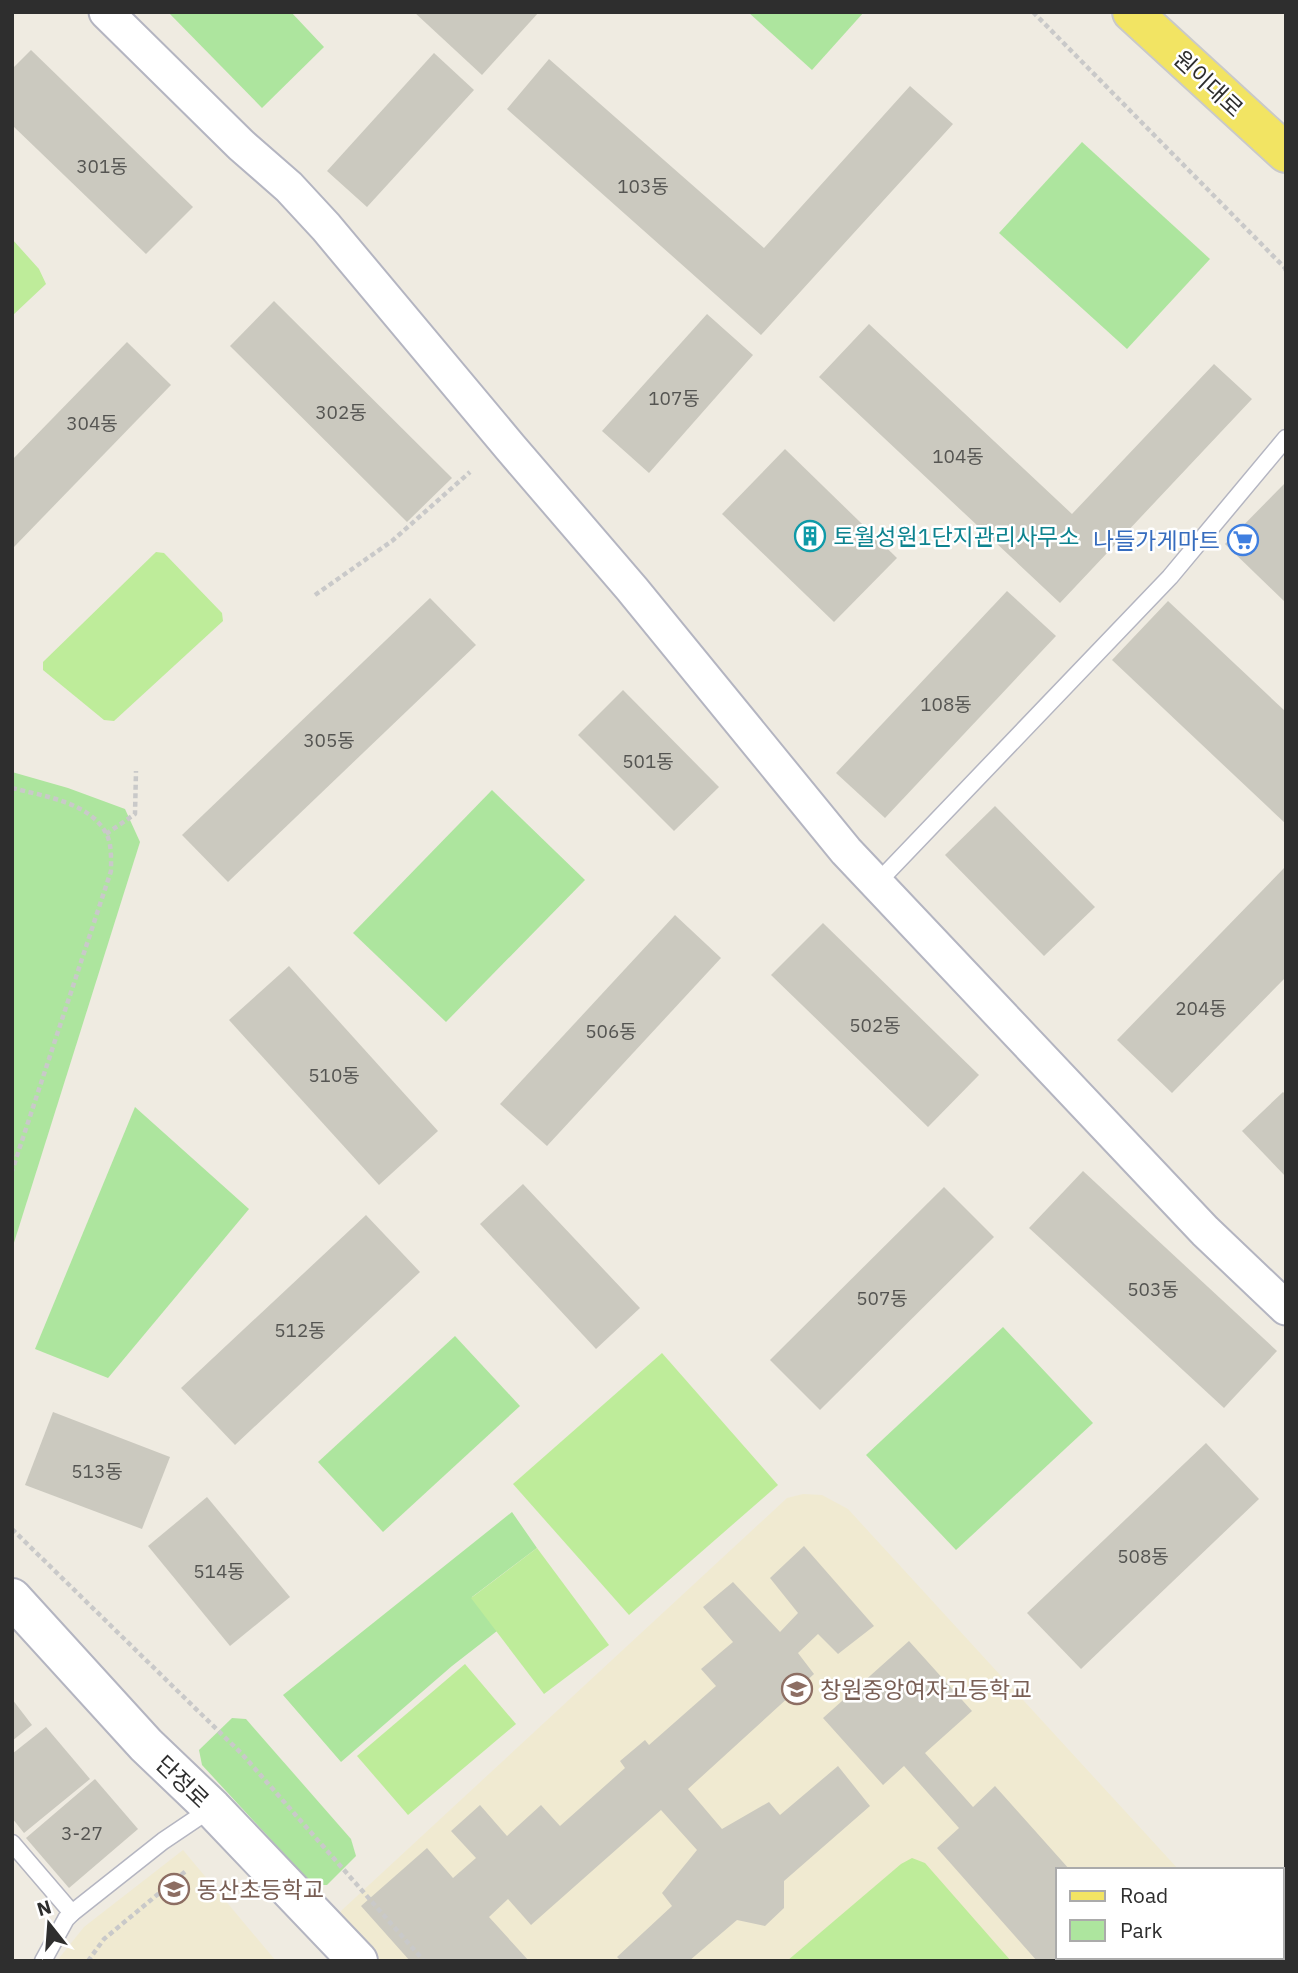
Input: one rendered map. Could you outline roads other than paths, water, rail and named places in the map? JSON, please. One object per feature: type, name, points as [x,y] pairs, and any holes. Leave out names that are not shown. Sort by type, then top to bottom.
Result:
[{"type":"main road","name":"원이대로","points":[[1132,12],[1286,153]]},
{"type":"street","points":[[106,12],[241,145],[289,187],[327,227],[632,589],[841,845],[1205,1231],[1286,1308]]},
{"type":"street","name":"단정로","points":[[12,1598],[146,1745],[212,1808],[358,1961]]},
{"type":"lane","points":[[877,883],[1170,577],[1286,438]]},
{"type":"lane","points":[[43,1961],[72,1913],[163,1841],[212,1808]]},
{"type":"lane","points":[[12,1843],[72,1913]]},
{"type":"place","name":"토월성원1단지관리사무소","points":[[810,536]]},
{"type":"place","name":"나들가게마트","points":[[1243,540]]},
{"type":"place","name":"창원중앙여자고등학교","points":[[797,1689]]},
{"type":"place","name":"동산초등학교","points":[[174,1889]]}]
